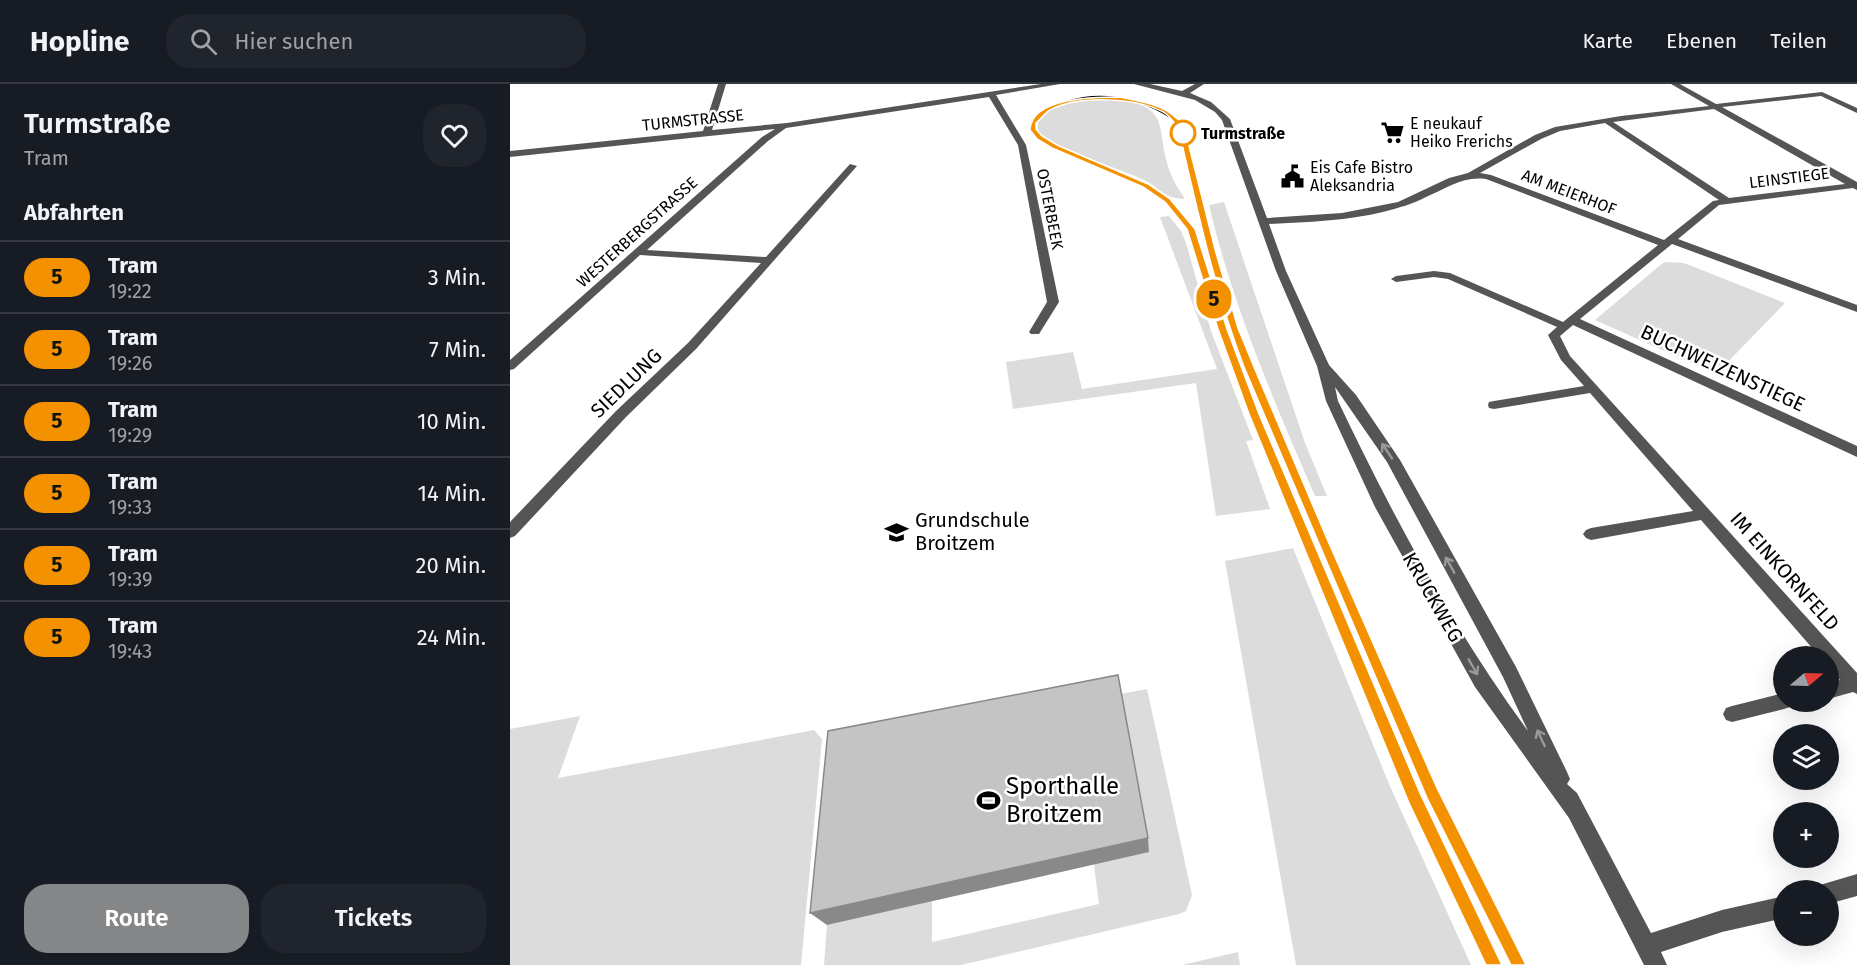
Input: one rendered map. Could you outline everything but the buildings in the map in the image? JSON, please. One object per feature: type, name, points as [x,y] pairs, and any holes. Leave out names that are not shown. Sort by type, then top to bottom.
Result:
[{"type":"street","points":[[707,133],[722,84]]},
{"type":"street","name":"TURMSTRASSE","points":[[510,154],[787,125],[1056,84]]},
{"type":"street","name":"KRUCKWEG","points":[[1138,84],[1182,94],[1212,106],[1226,119],[1281,271],[1323,366],[1332,401],[1387,516],[1481,681],[1574,810]]},
{"type":"street","points":[[1182,94],[1200,84]]},
{"type":"street","name":"LEINSTIEGE","points":[[1675,84],[1856,186]]},
{"type":"street","points":[[1801,84],[1857,111]]},
{"type":"street","name":"OSTERBEEK","points":[[991,94],[1022,145],[1053,302],[1035,333]]},
{"type":"street","points":[[1262,221],[1320,217],[1392,207],[1432,192],[1464,175],[1472,174],[1549,132],[1569,126],[1716,107],[1724,104],[1822,94]]},
{"type":"street","name":"LEINSTIEGE","points":[[1607,121],[1727,201]]},
{"type":"street","name":"WESTERBERGSTRASSE","points":[[510,366],[765,139],[787,125]]},
{"type":"street","name":"SIEDLUNG","points":[[510,532],[621,414],[692,346],[853,166]]},
{"type":"street","name":"AM MEIERHOF","points":[[1472,174],[1488,177],[1665,244],[1670,240],[1857,309]]},
{"type":"street","name":"LEINSTIEGE","points":[[1665,244],[1716,202],[1856,186]]},
{"type":"street","points":[[1396,279],[1434,274],[1450,276],[1568,323],[1665,244]]},
{"type":"street","points":[[637,252],[769,260]]},
{"type":"street","name":"IM EINKORNFELD","points":[[1568,323],[1554,335],[1565,357],[1856,685],[1839,689]]},
{"type":"street","name":"BUCHWEIZENSTIEGE","points":[[1568,323],[1857,452]]},
{"type":"street","name":"KRUCKWEG","points":[[1323,366],[1351,398],[1393,460],[1510,672],[1574,810],[1656,965]]},
{"type":"street","points":[[1494,405],[1593,388]]},
{"type":"street","name":"IM EINKORNFELD","points":[[1591,534],[1704,514]]},
{"type":"street","points":[[1732,714],[1773,704]]},
{"type":"street","points":[[1839,890],[1857,885]]},
{"type":"street","points":[[1646,946],[1722,921],[1773,909]]},
{"type":"shaded area","points":[[1108,99],[1144,106],[1153,113],[1161,131],[1171,174],[1185,199],[1167,195],[1144,180],[1049,141],[1039,132],[1038,121],[1044,114],[1060,105]]},
{"type":"shaded area","points":[[1224,202],[1305,443],[1327,496],[1315,496],[1242,317],[1209,205]]},
{"type":"shaded area","points":[[1169,216],[1181,231],[1186,243],[1211,331],[1253,440],[1246,441],[1270,509],[1216,516],[1196,383],[1013,409],[1006,362],[1073,352],[1082,389],[1217,369],[1160,217]]},
{"type":"shaded area","points":[[1664,262],[1684,263],[1785,303],[1716,374],[1595,320]]},
{"type":"shaded area","points":[[1293,548],[1389,784],[1471,965],[1296,965],[1225,561]]},
{"type":"shaded area","points":[[1147,689],[1192,895],[1186,911],[961,965],[824,965],[827,925],[932,901],[932,942],[1099,904],[1094,865],[1120,694]]},
{"type":"shaded area","points":[[580,716],[558,778],[814,730],[822,739],[801,965],[510,965],[510,729]]},
{"type":"shaded area","points":[[1238,952],[1240,965],[1182,965]]},
{"type":"tram line","points":[[1375,703],[1254,414],[1222,329],[1191,229],[1167,201],[1146,185],[1054,147],[1039,138],[1033,130],[1033,122],[1049,110],[1087,97],[1127,99],[1147,105],[1165,114],[1181,126],[1211,248],[1238,338],[1393,703]]},
{"type":"tram line","name":"5","points":[[1493,965],[1415,798],[1254,414],[1222,329],[1191,229],[1167,201],[1146,185],[1054,147],[1040,138],[1033,130],[1033,122],[1048,109],[1074,100],[1120,99],[1151,105],[1170,114],[1181,126],[1212,253],[1234,328],[1267,412],[1432,793],[1517,965]]},
{"type":"tram line","points":[[1375,702],[1415,798],[1493,965]]},
{"type":"tram line","points":[[1393,702],[1432,793],[1517,965]]},
{"type":"place","name":"E neukauf Heiko Frerichs","points":[[1392,132]]},
{"type":"place","name":"Turmstraße","points":[[1183,133]]},
{"type":"place","name":"Eis Cafe Bistro Aleksandria","points":[[1292,176]]},
{"type":"place","name":"Grundschule Broitzem","points":[[897,532]]},
{"type":"place","name":"Sporthalle Broitzem","points":[[988,800]]}]
